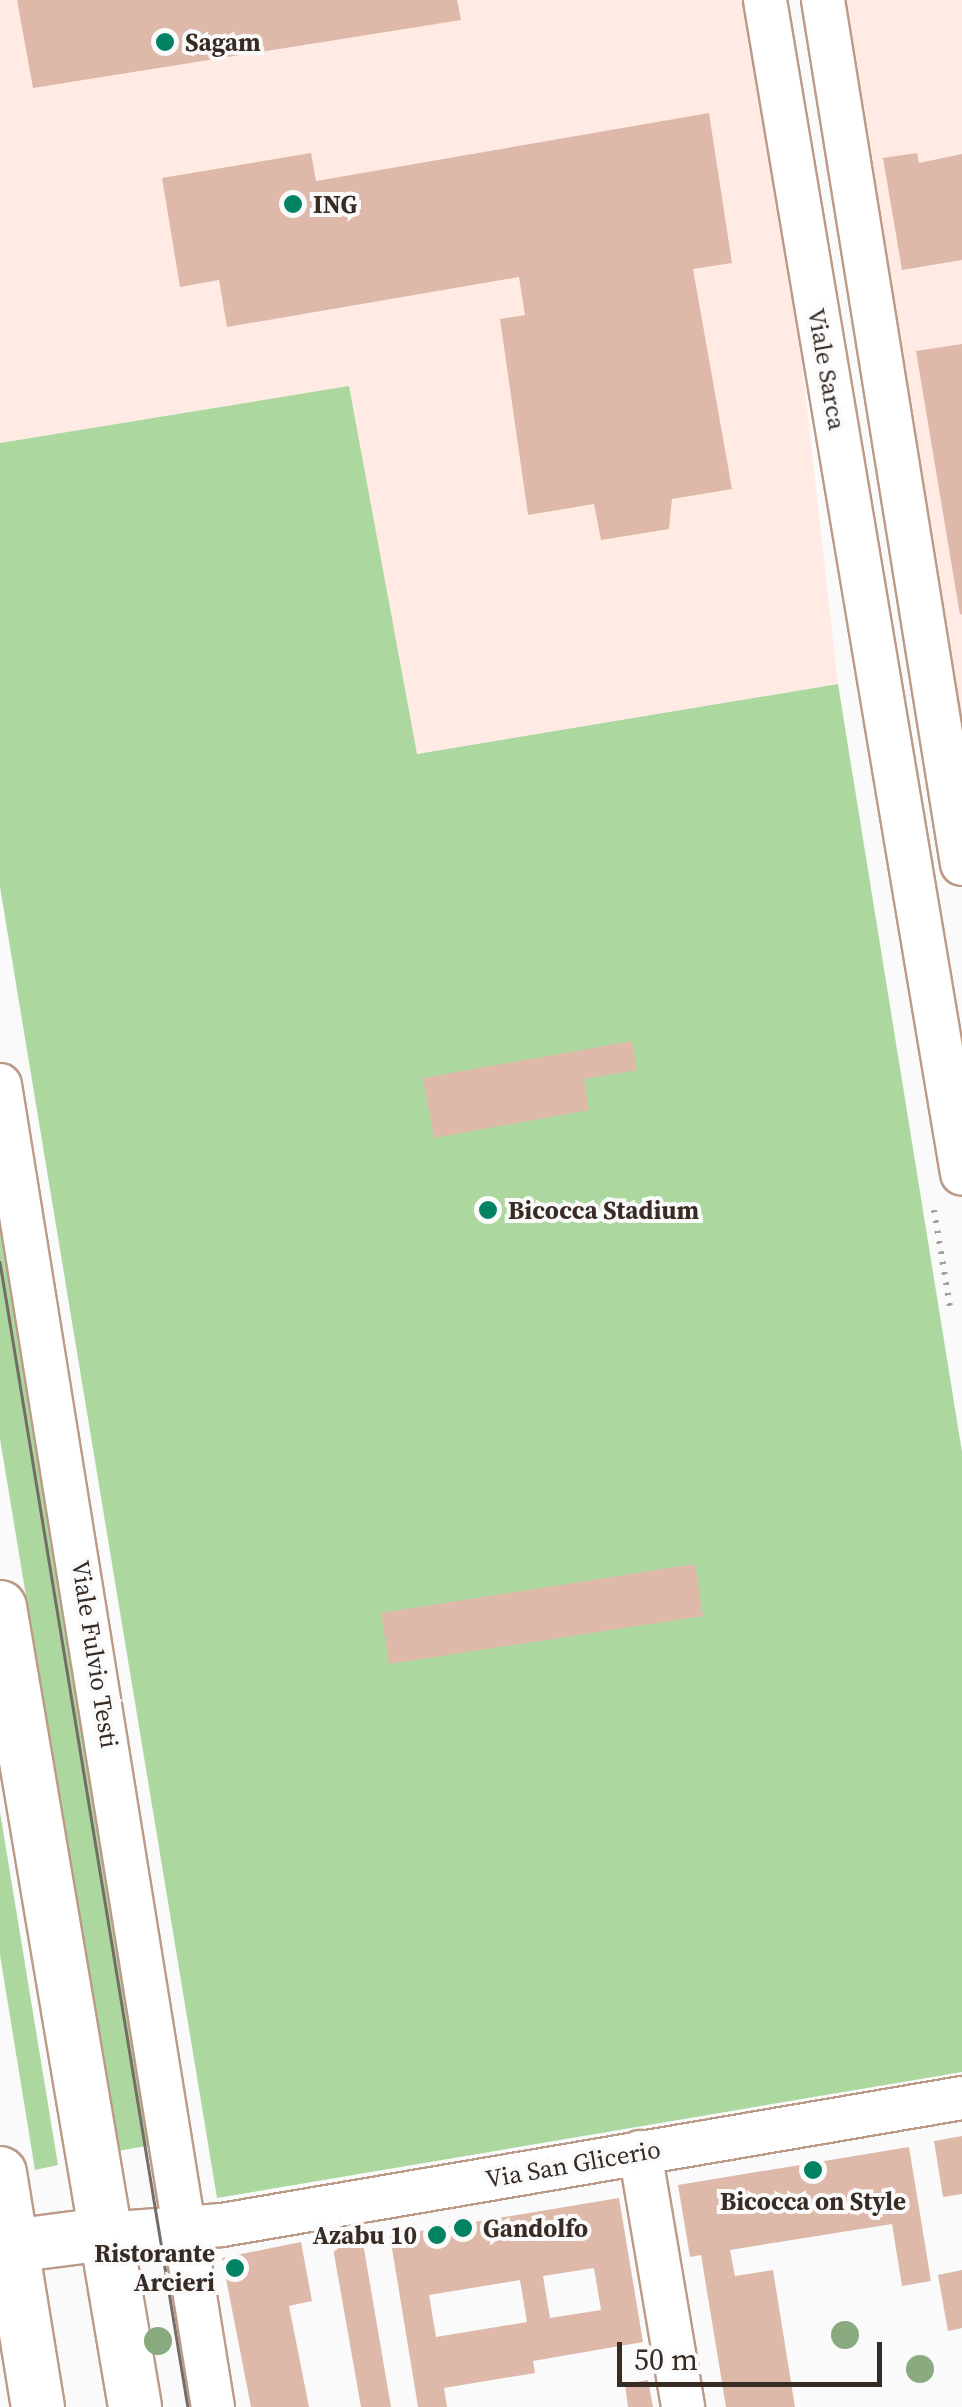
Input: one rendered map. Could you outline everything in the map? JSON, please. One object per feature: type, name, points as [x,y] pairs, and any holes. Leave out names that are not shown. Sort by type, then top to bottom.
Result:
[{"type":"main road","points":[[0,1607],[135,2407]]},
{"type":"main road","points":[[0,2173],[6,2247],[38,2407]]},
{"type":"main road","points":[[6,2247],[105,2234]]},
{"type":"street","name":"Viale Sarca","points":[[765,0],[962,1174]]},
{"type":"street","name":"Viale Sarca","points":[[822,0],[962,864]]},
{"type":"street","points":[[890,737],[939,731]]},
{"type":"street","name":"Viale Fulvio Testi","points":[[0,1085],[213,2407]]},
{"type":"street","name":"Via San Glicerio","points":[[183,2224],[222,2225],[962,2098]]},
{"type":"street","points":[[640,2152],[683,2407]]},
{"type":"street","points":[[105,2234],[183,2224]]},
{"type":"path","points":[[934,1210],[950,1307]]},
{"type":"shaded area","points":[[0,0],[761,0],[838,684],[416,754],[349,387],[0,443]]},
{"type":"shaded area","points":[[835,0],[962,0],[962,790]]},
{"type":"green space","name":"Bicocca Stadium","points":[[349,386],[417,754],[838,684],[962,1452],[962,2072],[217,2198],[0,887],[0,443]]},
{"type":"green space","points":[[0,1194],[158,2144],[118,2151],[0,1439]]},
{"type":"green space","points":[[0,1812],[58,2165],[35,2170],[0,1955]]},
{"type":"building","name":"Sagam","points":[[17,0],[457,0],[461,20],[33,88]]},
{"type":"building","points":[[709,113],[732,263],[693,269],[732,489],[672,499],[669,529],[601,540],[594,504],[528,515],[500,319],[525,315],[519,277],[227,327],[219,280],[180,287],[162,178],[311,153],[316,181]]},
{"type":"building","points":[[917,153],[919,163],[962,154],[962,260],[902,270],[883,158]]},
{"type":"building","points":[[962,344],[962,614],[960,615],[916,351]]},
{"type":"building","points":[[632,1041],[637,1070],[584,1079],[589,1110],[434,1138],[423,1078]]},
{"type":"building","points":[[695,1564],[703,1616],[389,1664],[381,1613]]},
{"type":"building","points":[[962,2136],[962,2194],[943,2197],[934,2141]]},
{"type":"building","points":[[909,2147],[931,2281],[902,2286],[892,2224],[730,2250],[735,2276],[773,2270],[795,2407],[726,2407],[701,2255],[690,2257],[678,2185]]},
{"type":"building","points":[[619,2198],[643,2342],[533,2361],[535,2373],[444,2388],[447,2407],[418,2407],[390,2236]],"holes":[[[594,2268],[601,2310],[550,2318],[543,2276]],[[520,2280],[527,2322],[436,2337],[429,2295]]]},
{"type":"building","points":[[301,2242],[312,2301],[289,2306],[309,2407],[251,2407],[222,2258]]},
{"type":"building","points":[[363,2243],[391,2407],[361,2407],[333,2248]]},
{"type":"building","points":[[962,2270],[962,2328],[948,2331],[938,2275]]},
{"type":"building","points":[[648,2380],[653,2407],[628,2407],[625,2384]]},
{"type":"tram line","points":[[0,1262],[188,2407]]},
{"type":"place","name":"Sagam","points":[[165,42]]},
{"type":"place","name":"ING","points":[[293,204]]},
{"type":"place","name":"Bicocca Stadium","points":[[488,1210]]},
{"type":"place","name":"Bicocca on Style","points":[[813,2170]]},
{"type":"place","name":"Gandolfo","points":[[463,2228]]},
{"type":"place","name":"Azabu 10","points":[[437,2235]]},
{"type":"place","name":"Ristorante Arcieri","points":[[235,2268]]}]
